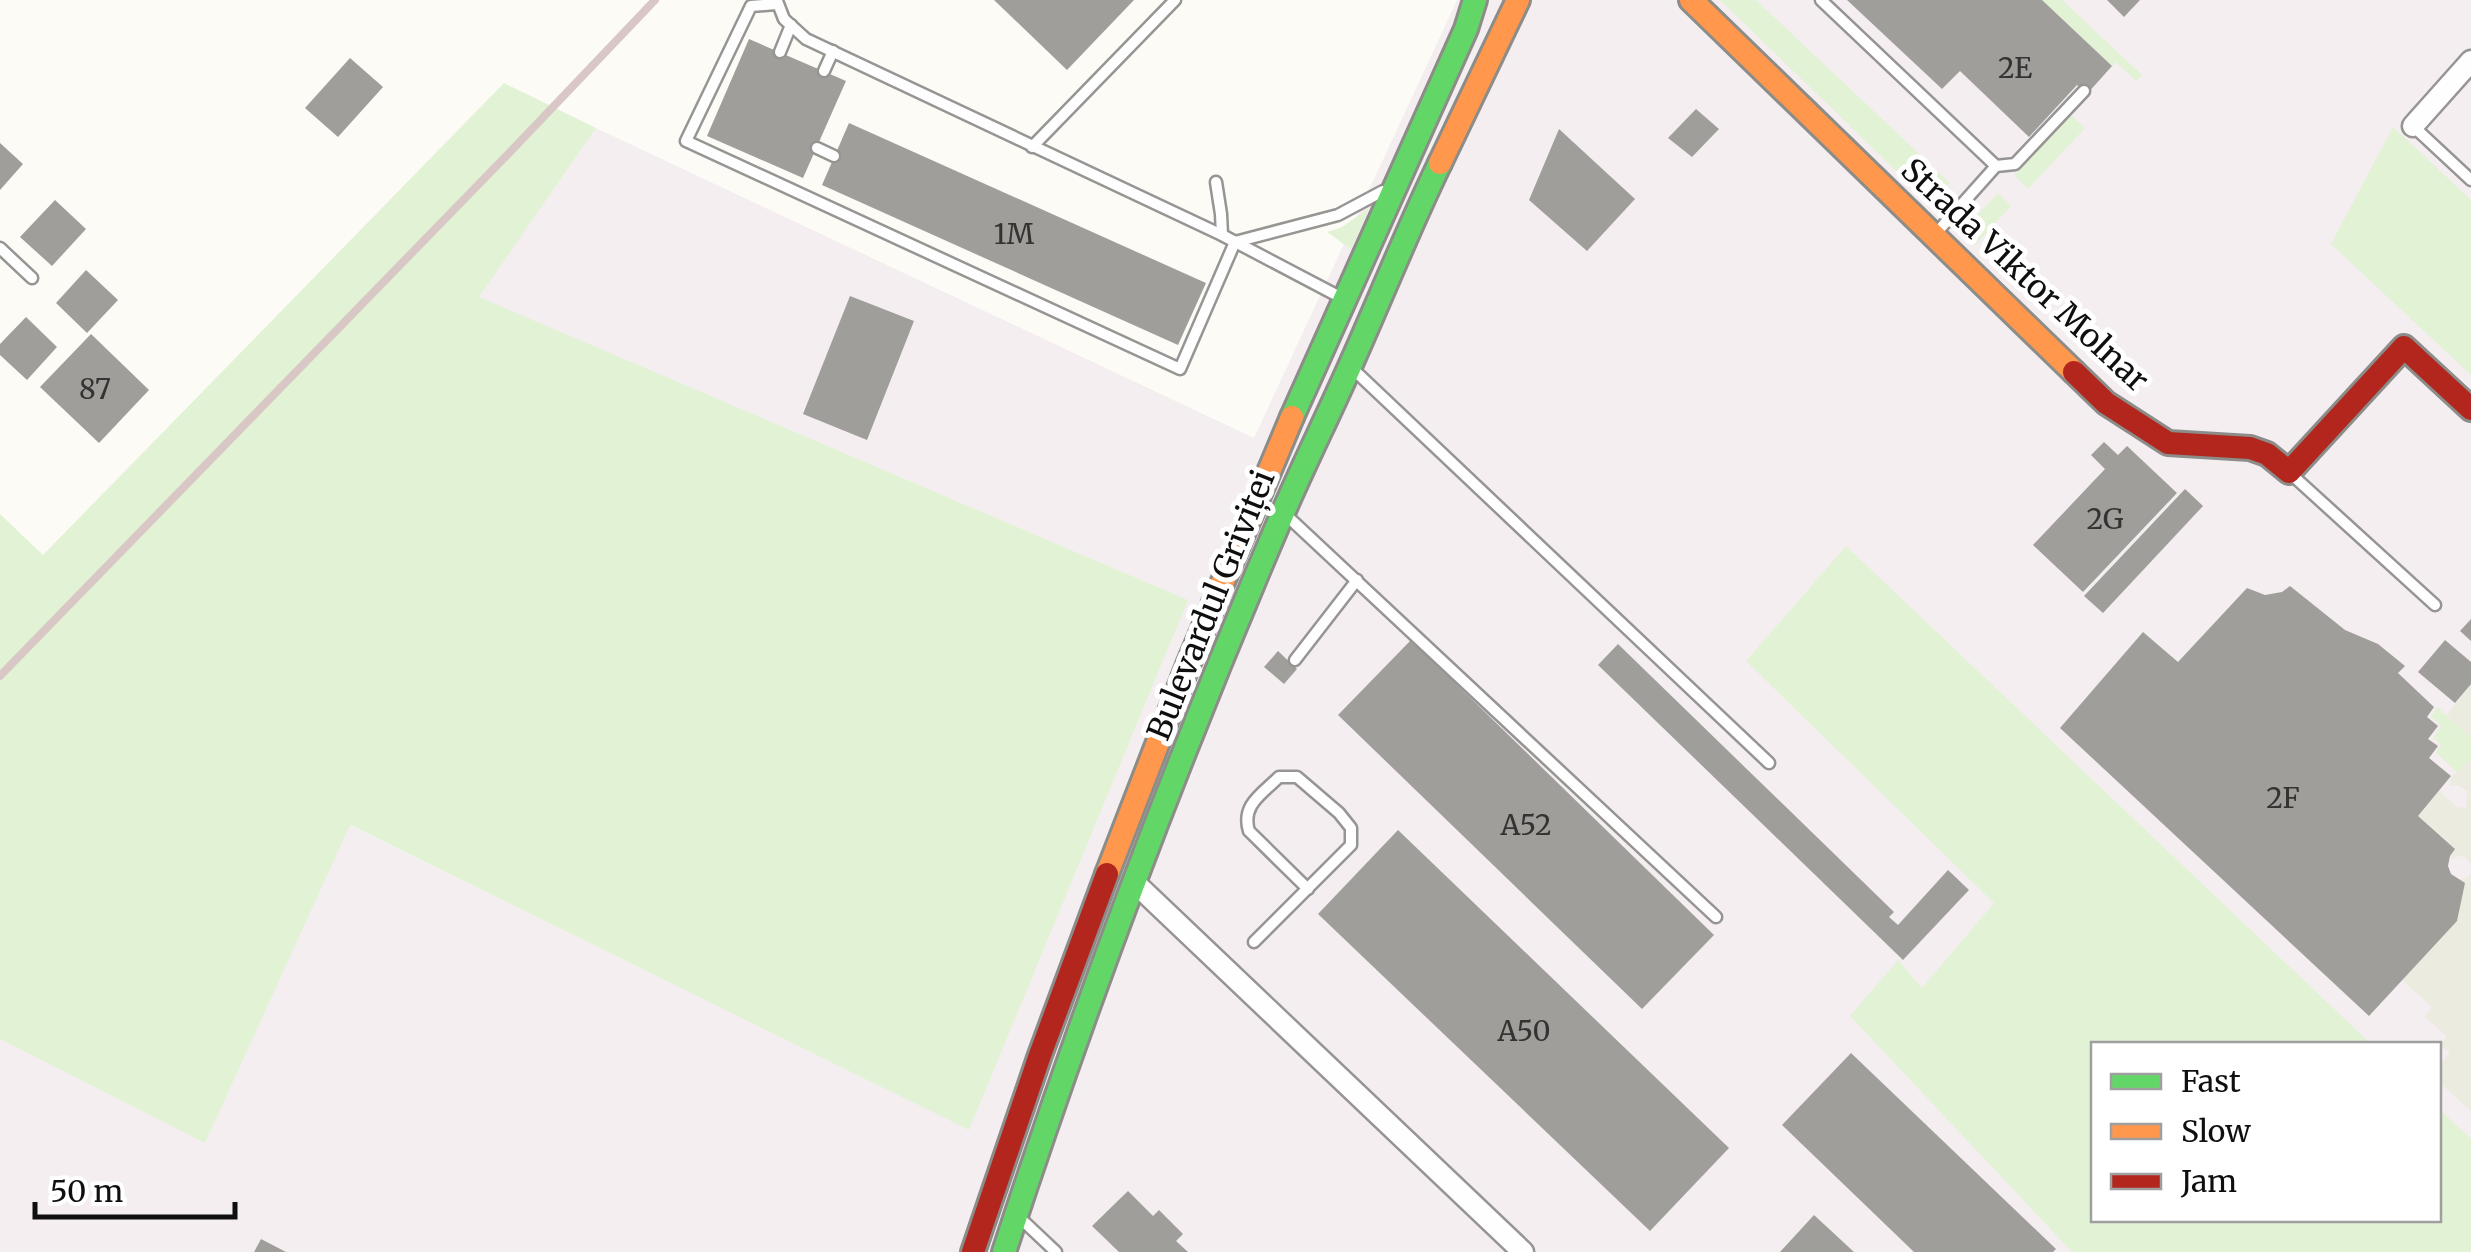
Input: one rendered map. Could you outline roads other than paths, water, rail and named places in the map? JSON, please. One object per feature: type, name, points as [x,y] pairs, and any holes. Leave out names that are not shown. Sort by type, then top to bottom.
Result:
[{"type":"main road","name":"Bulevardul Griviței","points":[[973,1252],[1017,1116],[1123,829],[1268,472],[1466,29],[1475,0]]},
{"type":"main road","name":"Bulevardul Griviței","points":[[1004,1252],[1051,1110],[1135,883],[1283,512],[1428,188],[1518,0]]},
{"type":"main road","name":"Strada Viktor Molnar","points":[[1690,0],[2106,403],[2168,443],[2250,448],[2267,454],[2289,472]]},
{"type":"main road","points":[[2289,472],[2404,346],[2471,410]]},
{"type":"street","points":[[2413,126],[2471,61]]},
{"type":"street","points":[[1135,883],[1523,1252]]},
{"type":"lane","points":[[1032,147],[1175,0]]},
{"type":"lane","points":[[1822,0],[1996,166]]},
{"type":"lane","points":[[1344,300],[1236,242],[1222,235],[806,39],[784,19],[776,2],[751,6],[686,141],[1180,369],[1197,316],[1236,242],[1338,215],[1397,183]]},
{"type":"lane","points":[[780,52],[791,25]]},
{"type":"lane","points":[[824,71],[832,51]]},
{"type":"lane","points":[[1934,236],[1996,166],[2015,164],[2084,91]]},
{"type":"lane","points":[[2413,126],[2471,180]]},
{"type":"lane","points":[[816,148],[834,156]]},
{"type":"lane","points":[[1216,182],[1222,235]]},
{"type":"lane","points":[[0,248],[32,278]]},
{"type":"lane","points":[[1350,367],[1769,762]]},
{"type":"lane","points":[[2289,472],[2435,605]]},
{"type":"lane","points":[[1283,512],[1716,917]]},
{"type":"lane","points":[[1294,660],[1357,580]]},
{"type":"lane","points":[[1254,942],[1308,888],[1351,845],[1352,828],[1339,813],[1298,777],[1279,776],[1247,810],[1246,821],[1249,831],[1308,888]]},
{"type":"lane","points":[[1016,1214],[1056,1252]]},
{"type":"railway","points":[[0,676],[655,0]]}]
